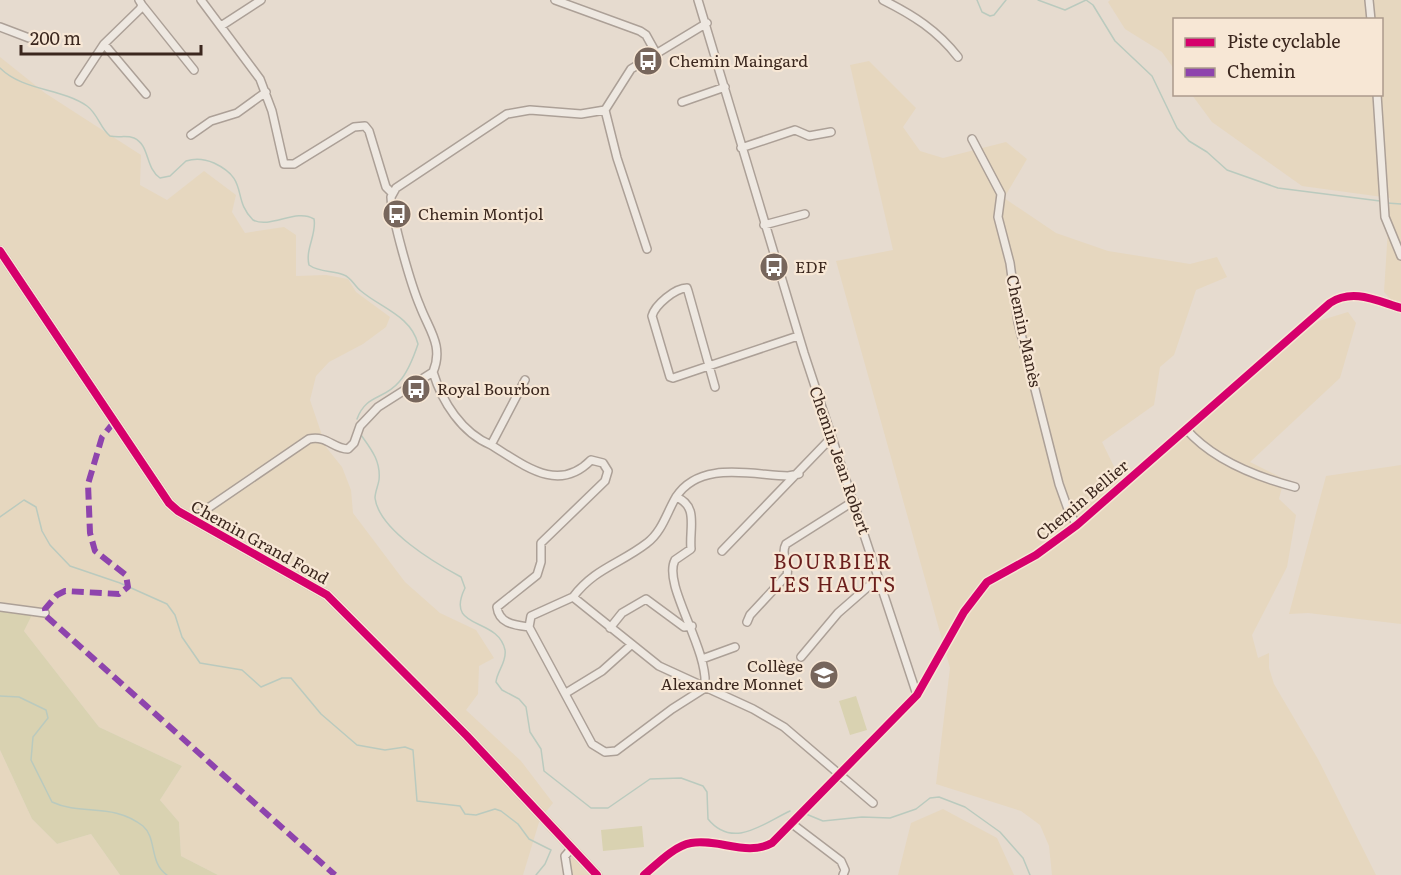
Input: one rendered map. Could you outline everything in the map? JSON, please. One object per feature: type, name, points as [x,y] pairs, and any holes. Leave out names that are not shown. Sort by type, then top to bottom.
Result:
[{"type":"street","points":[[201,0],[260,79],[266,92],[284,164],[294,165],[354,128],[365,126],[369,131],[386,187],[392,193],[393,210],[419,305],[436,342],[438,353],[433,372],[446,403],[462,425],[470,434],[520,463],[553,476],[571,476],[595,460],[603,463],[608,471],[605,481],[542,543],[541,562],[537,575],[497,608],[503,620],[512,625],[529,627]]},
{"type":"street","points":[[221,26],[261,0]]},
{"type":"street","points":[[555,0],[640,31],[646,35],[656,53]]},
{"type":"street","name":"Chemin Jean Robert","points":[[698,0],[707,23],[741,148],[798,336],[917,695]]},
{"type":"street","points":[[883,0],[914,16],[937,33],[958,57]]},
{"type":"street","points":[[1369,0],[1371,18]]},
{"type":"street","points":[[79,82],[104,44],[141,3],[194,70]]},
{"type":"street","points":[[647,249],[617,158],[605,110],[631,69],[707,23]]},
{"type":"street","points":[[0,27],[29,38]]},
{"type":"street","points":[[104,44],[146,94]]},
{"type":"street","points":[[682,102],[725,87]]},
{"type":"street","points":[[191,135],[211,121],[237,113],[266,92]]},
{"type":"street","points":[[1377,96],[1385,217],[1401,256]]},
{"type":"street","points":[[392,193],[507,114],[530,110],[581,114],[605,110]]},
{"type":"street","points":[[741,148],[795,130],[809,136],[831,132]]},
{"type":"street","name":"Chemin Manès","points":[[972,139],[1001,194],[999,225],[1010,263],[1018,322],[1059,484],[1069,512],[1077,525]]},
{"type":"street","points":[[764,225],[805,214]]},
{"type":"street","name":"Chemin Grand Fond","points":[[0,251],[160,492],[174,508],[327,595],[403,669],[597,875]]},
{"type":"street","points":[[715,387],[710,366],[688,291],[683,287],[656,308],[652,316],[668,374],[673,378],[710,366],[798,336]]},
{"type":"street","name":"Chemin Bellier","points":[[644,875],[670,854],[689,843],[764,848],[772,843],[917,695],[964,612],[987,582],[1036,555],[1077,525],[1337,298],[1354,295],[1401,308]]},
{"type":"street","points":[[192,519],[309,440],[322,437],[341,448],[348,449],[354,443],[360,426],[378,407],[433,372]]},
{"type":"street","points":[[491,445],[525,380]]},
{"type":"street","points":[[1186,429],[1205,447],[1240,466],[1270,480],[1295,487]]},
{"type":"street","points":[[722,551],[799,474],[832,437]]},
{"type":"street","points":[[705,688],[672,709],[622,748],[605,752],[592,744],[529,627],[531,616],[573,597],[586,580],[652,539],[676,497],[690,482],[711,473],[788,476],[799,474]]},
{"type":"street","points":[[676,497],[686,501],[690,508],[692,549],[675,560],[672,579],[692,626],[702,659],[705,688]]},
{"type":"street","points":[[747,622],[750,615],[787,575],[788,567],[783,553],[786,544],[854,501]]},
{"type":"street","points":[[801,657],[838,613],[878,578]]},
{"type":"street","points":[[573,597],[658,666],[753,709],[784,727],[873,803]]},
{"type":"street","points":[[610,628],[622,613],[646,599],[684,627],[692,626]]},
{"type":"street","points":[[0,607],[45,613]]},
{"type":"street","points":[[566,693],[607,668],[631,645]]},
{"type":"street","points":[[702,659],[735,647]]},
{"type":"street","points":[[790,823],[841,861],[845,870],[843,875]]},
{"type":"street","points":[[568,875],[565,856],[572,848]]},
{"type":"shaded area","points":[[1110,0],[1401,0],[1401,310],[1384,292],[1390,198],[1302,186],[1212,122],[1193,96],[1383,96],[1383,18],[1173,18],[1173,68],[1162,52],[1125,29],[1108,2]]},
{"type":"shaded area","points":[[0,57],[45,93],[141,155],[140,185],[167,200],[204,171],[236,195],[232,212],[245,233],[284,227],[296,235],[296,276],[326,275],[348,279],[356,292],[390,317],[386,327],[363,344],[329,362],[316,376],[310,400],[326,447],[342,467],[351,490],[353,513],[405,582],[440,613],[476,630],[494,658],[479,666],[478,694],[466,710],[521,761],[553,803],[540,819],[523,875],[218,875],[181,856],[179,822],[160,800],[182,766],[99,727],[24,631],[35,609],[0,604]]},
{"type":"shaded area","points":[[869,61],[916,108],[903,127],[920,151],[943,158],[1006,142],[1027,159],[1004,198],[1056,233],[1108,251],[1190,264],[1217,257],[1227,277],[1196,290],[1174,355],[1160,367],[1154,405],[1102,442],[1124,487],[1312,323],[1348,312],[1356,323],[1340,378],[1250,462],[1284,479],[1279,499],[1296,515],[1287,567],[1252,635],[1258,658],[1269,653],[1269,668],[1274,684],[1318,759],[1376,875],[1052,875],[1049,846],[1040,825],[1021,811],[936,784],[950,668],[836,261],[893,250],[850,65]]},
{"type":"shaded area","points":[[1401,465],[1401,624],[1308,613],[1289,614],[1326,476]]},
{"type":"shaded area","points":[[0,604],[35,609],[24,631],[99,727],[182,766],[160,800],[179,822],[181,856],[218,875],[120,875],[91,834],[57,844],[32,819],[0,750]]},
{"type":"shaded area","points":[[856,696],[867,730],[850,735],[839,701]]},
{"type":"shaded area","points":[[0,750],[32,819],[57,844],[91,834],[120,875],[0,875]]},
{"type":"shaded area","points":[[943,809],[997,838],[1014,875],[898,875],[911,823]]},
{"type":"shaded area","points":[[642,826],[644,847],[603,851],[601,830]]},
{"type":"shaded area","points":[[573,854],[593,875],[571,875],[569,863]]},
{"type":"waterway","points":[[977,0],[982,12],[990,16],[994,15],[1006,0]]},
{"type":"waterway","points":[[1038,0],[1065,10],[1086,0],[1093,5],[1115,41],[1152,76],[1177,128],[1189,141],[1207,152],[1227,170],[1278,188],[1380,201]]},
{"type":"waterway","points":[[0,68],[20,81],[77,100],[87,106],[110,136],[131,137],[139,141],[152,169],[160,178],[170,176],[186,161],[196,159],[207,161],[225,169],[232,176],[246,212],[253,220],[268,222],[299,216],[314,219],[309,265],[346,276],[361,291],[402,319],[409,326],[418,344],[413,359],[399,382],[365,405],[357,419]]},
{"type":"waterway","points":[[1387,203],[1401,204]]},
{"type":"waterway","points":[[361,435],[377,461],[379,480],[375,498],[386,522],[423,554],[461,577],[465,588],[460,602],[461,611],[467,618],[493,632],[500,639],[505,654],[496,682],[502,690],[519,699],[526,707],[530,732],[541,749],[544,771],[591,808],[608,808],[650,779],[681,778],[703,786],[707,792],[708,819],[728,833],[749,831],[790,811]]},
{"type":"waterway","points":[[0,517],[24,500],[36,507],[42,531],[50,545],[70,566],[120,583],[167,604],[175,615],[182,637],[200,663],[242,670],[261,687],[282,678],[291,678],[321,714],[357,745],[385,750],[405,747],[413,750],[417,801],[460,806],[465,814],[476,815],[495,809],[501,811],[518,824],[529,839],[551,850],[545,864],[536,875]]},
{"type":"waterway","points":[[0,696],[19,697],[46,710],[48,718],[33,737],[31,760],[52,802],[63,806],[120,814],[143,826],[150,837],[158,864],[167,875]]},
{"type":"waterway","points":[[806,814],[823,821],[862,817],[890,818],[916,809],[930,798],[939,797],[965,807],[1000,832],[1023,858],[1030,875]]},
{"type":"marked path","points":[[114,422],[102,437],[88,484],[90,533],[95,551],[126,575],[128,587],[119,594],[65,591],[57,595],[45,609],[46,616],[335,875]]},
{"type":"cycle path","points":[[0,251],[169,503],[178,511],[327,595],[467,736],[597,875]]},
{"type":"cycle path","points":[[644,875],[672,852],[691,843],[712,843],[743,848],[762,847],[772,843],[917,695],[964,612],[987,582],[1036,555],[1077,525],[1330,303],[1347,296],[1356,296],[1401,308]]},
{"type":"place","name":"Chemin Maingard","points":[[648,61]]},
{"type":"place","name":"Chemin Montjol","points":[[397,214]]},
{"type":"place","name":"EDF","points":[[774,267]]},
{"type":"place","name":"Royal Bourbon","points":[[416,389]]},
{"type":"place","name":"Collège Alexandre Monnet","points":[[824,675]]},
{"type":"district","name":"BOURBIER LES HAUTS","points":[[833,574]]}]
